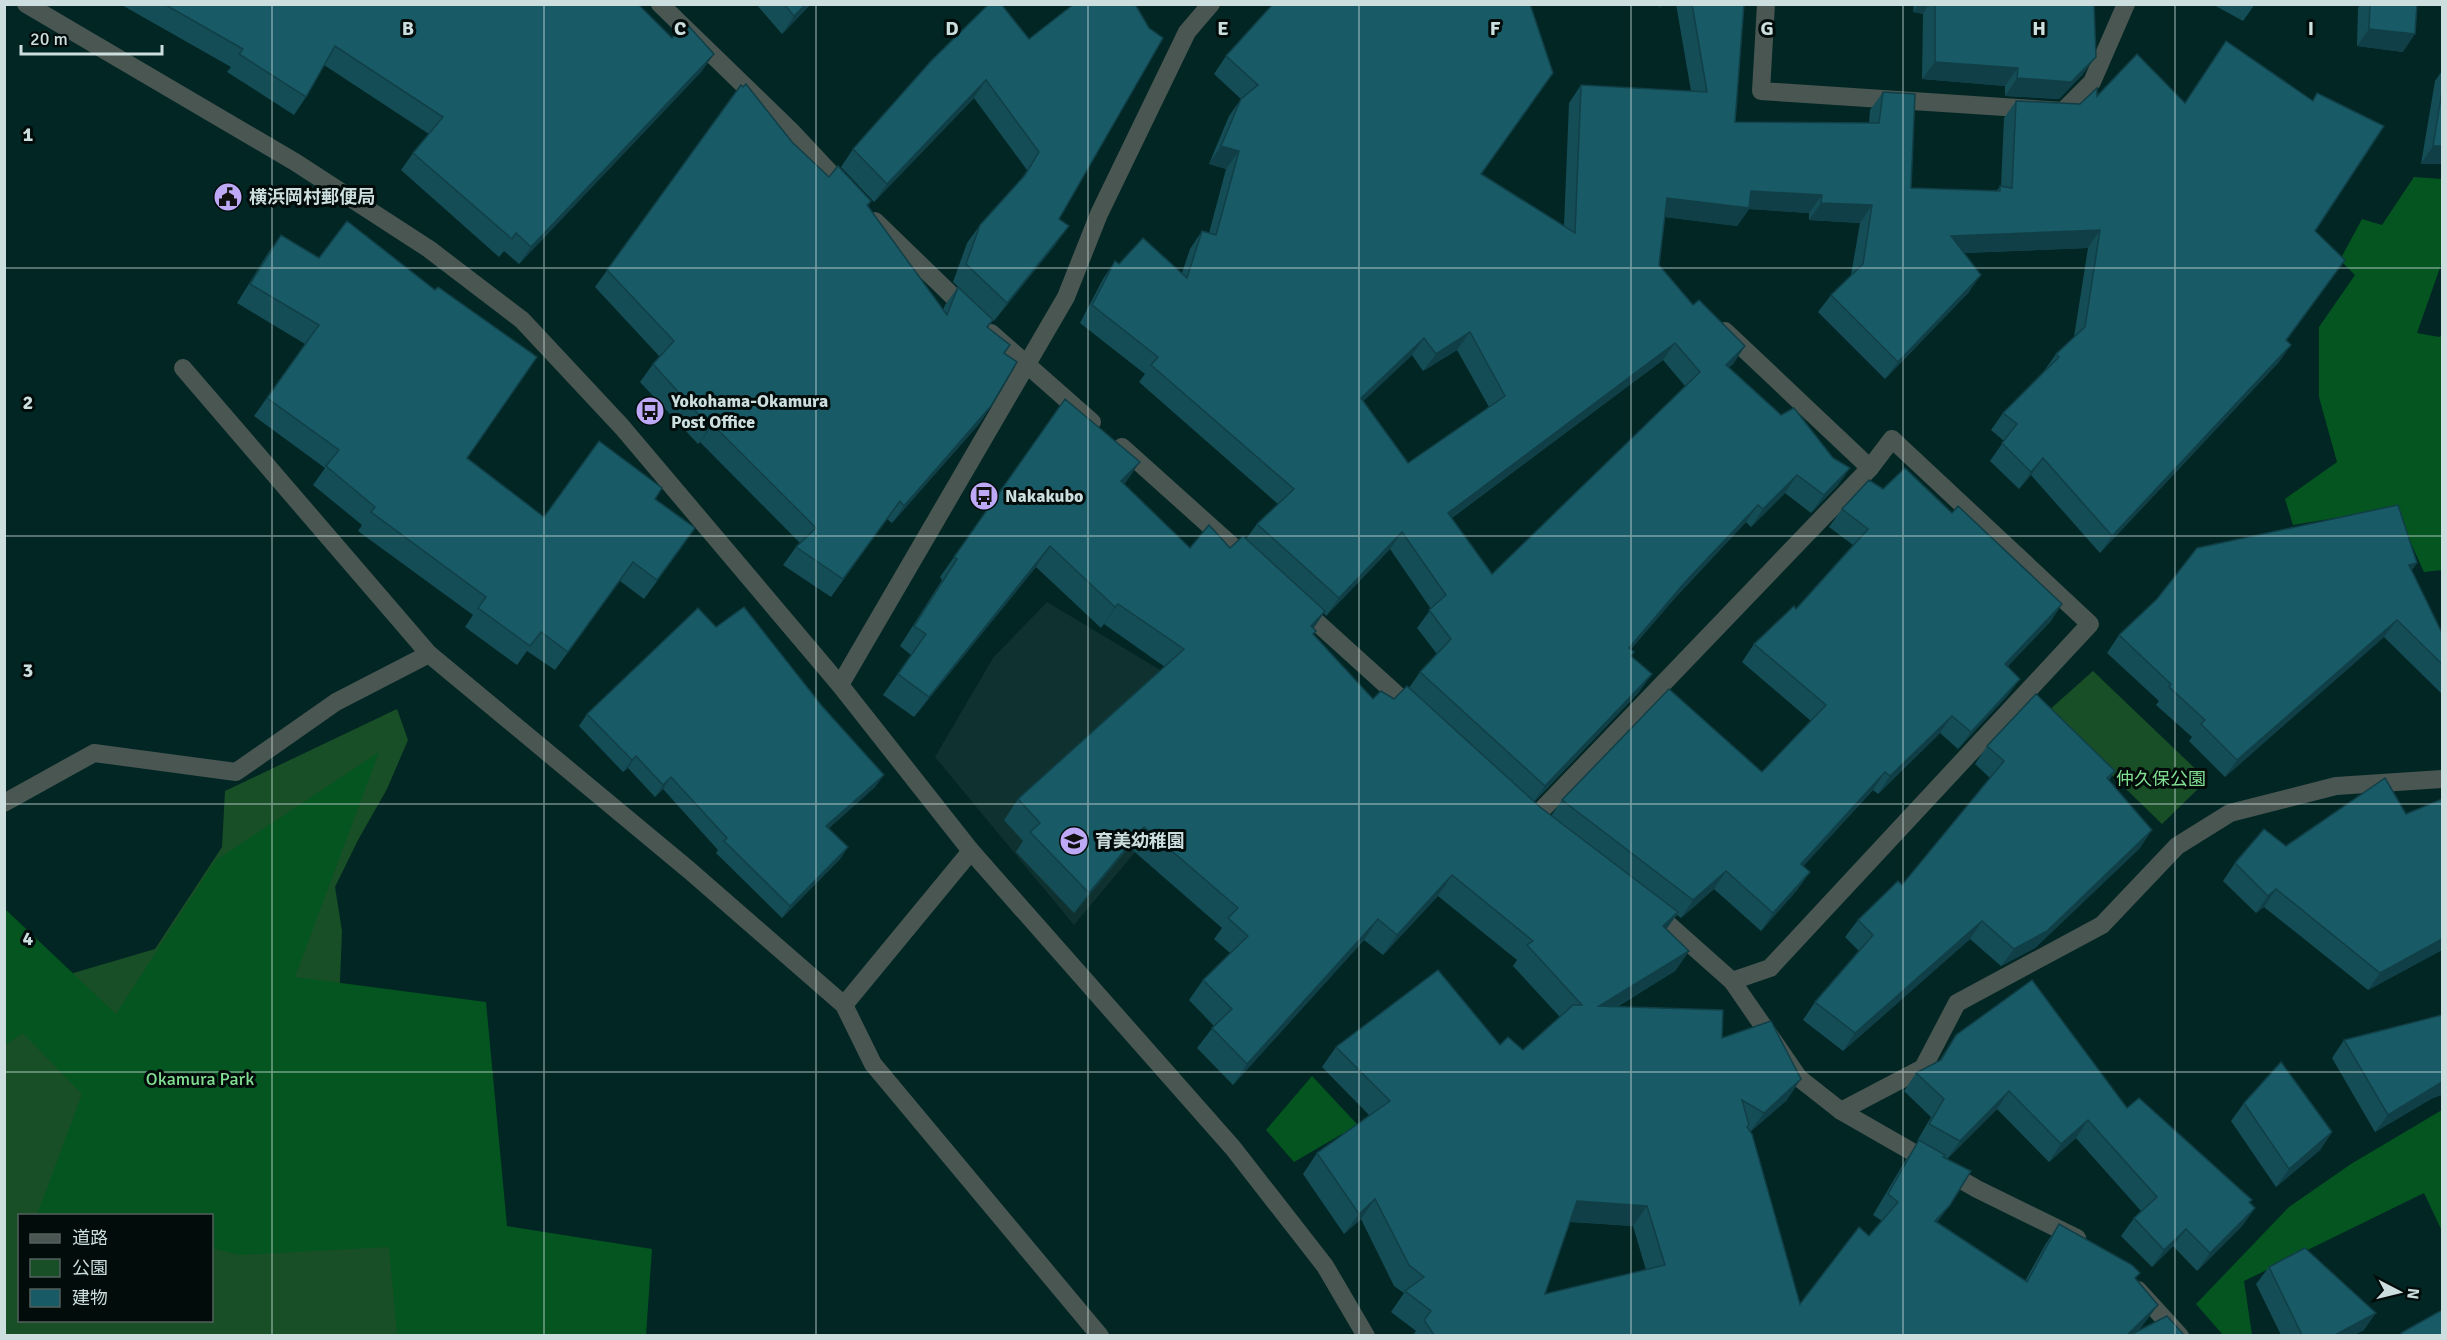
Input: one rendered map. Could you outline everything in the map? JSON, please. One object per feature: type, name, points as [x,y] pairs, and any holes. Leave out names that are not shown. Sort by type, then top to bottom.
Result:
[{"type":"street","points":[[26,4],[295,162],[429,249],[522,320],[622,427],[840,685],[971,851],[1233,1148],[1325,1266],[1366,1335]]},
{"type":"street","points":[[660,4],[791,131],[915,261],[1025,365],[1149,470],[1260,571]]},
{"type":"street","points":[[840,685],[1066,297],[1099,214],[1187,33],[1211,4]]},
{"type":"street","points":[[1766,4],[1761,91],[2064,111],[2092,82],[2127,4]]},
{"type":"street","points":[[1708,316],[1870,468]]},
{"type":"street","points":[[183,368],[429,654],[680,862],[844,1005],[873,1064],[1101,1335]]},
{"type":"street","points":[[1533,819],[1870,468],[1892,439],[2090,624],[1770,968],[1732,981]]},
{"type":"street","points":[[1286,595],[1431,727]]},
{"type":"street","points":[[4,803],[94,753],[236,772],[336,702],[429,654]]},
{"type":"street","points":[[1840,1111],[1923,1068],[1957,1003],[2102,925],[2177,846],[2230,813],[2336,786],[2442,779]]},
{"type":"street","points":[[1516,804],[1552,833]]},
{"type":"street","points":[[844,1005],[971,851]]},
{"type":"street","points":[[1635,897],[1672,925],[1732,981],[1799,1078],[1840,1111],[1977,1189],[2090,1245]]},
{"type":"street","points":[[2126,1277],[2180,1335]]},
{"type":"shaded area","name":"育美幼稚園","points":[[1047,602],[1245,721],[1074,925],[935,757],[993,658]]},
{"type":"green space","points":[[2414,177],[2442,179],[2442,262],[2417,333],[2439,337],[2442,335],[2442,570],[2424,572],[2395,508],[2293,525],[2285,499],[2337,462],[2319,397],[2319,327],[2355,275],[2340,260],[2362,219],[2382,225]]},
{"type":"green space","name":"仲久保公園","points":[[2093,671],[2207,780],[2162,824],[2047,712]]},
{"type":"green space","name":"Okamura Park","points":[[397,709],[408,740],[387,789],[335,887],[342,931],[340,981],[330,1035],[478,1335],[5,1335],[4,910],[70,974],[155,949],[222,847],[225,791]]},
{"type":"green space","name":"Okamura Park","points":[[379,752],[295,977],[486,1002],[507,1226],[652,1249],[646,1335],[397,1335],[389,1247],[239,1255],[213,1248],[213,1214],[37,1214],[82,1094],[23,1033],[5,1045],[5,909],[116,1014],[215,861]]},
{"type":"green space","points":[[1312,1076],[1384,1153],[1370,1164],[1342,1134],[1294,1162],[1266,1130]]},
{"type":"green space","points":[[2442,1110],[2442,1231],[2424,1193],[2244,1281],[2252,1335],[2223,1335],[2196,1304],[2289,1207],[2351,1164]]},
{"type":"building","points":[[164,4],[638,4],[672,38],[686,23],[714,54],[531,247],[516,233],[512,239],[413,153],[443,117],[335,46],[306,97],[239,54],[243,49]]},
{"type":"building","points":[[784,4],[806,4],[794,16]]},
{"type":"building","points":[[989,4],[1001,4],[1029,39],[1074,4],[1135,4],[1149,28],[1163,38],[1059,219],[1069,226],[1007,303],[966,264],[980,225],[1025,175],[1039,152],[986,80],[887,184],[853,149],[931,61]]},
{"type":"building","points":[[1273,4],[1530,4],[1553,73],[1481,174],[1575,233],[1581,85],[1707,92],[1692,4],[1744,4],[1735,122],[1879,123],[1883,92],[1915,94],[1911,188],[2000,191],[2000,186],[2012,188],[2016,101],[2080,104],[2097,88],[2097,96],[2137,54],[2185,103],[2226,41],[2313,101],[2317,93],[2384,126],[2315,231],[2345,260],[2286,340],[2291,345],[2112,536],[2043,458],[2031,472],[2002,443],[2017,424],[2003,413],[2059,357],[2056,354],[2085,327],[2100,230],[1951,236],[1981,275],[1898,362],[1831,295],[1863,264],[1872,205],[1821,203],[1822,195],[1751,191],[1749,208],[1667,198],[1659,265],[1693,305],[1699,300],[1745,346],[1726,365],[1781,415],[1794,408],[1833,458],[1850,468],[1824,495],[1797,475],[1763,509],[1758,505],[1686,581],[1629,648],[1634,652],[1631,656],[1652,674],[1545,786],[1420,672],[1451,639],[1429,610],[1446,595],[1402,532],[1339,598],[1257,524],[1294,489],[1151,365],[1158,357],[1092,305],[1115,261],[1119,264],[1143,238],[1187,278],[1202,231],[1216,235],[1239,151],[1221,146],[1241,99],[1258,85],[1226,56]],"holes":[[[1470,332],[1505,396],[1408,463],[1361,398],[1424,338],[1436,354]],[[1675,343],[1700,372],[1492,574],[1448,513]]]},
{"type":"building","points":[[1935,4],[2094,4],[2096,57],[2071,82],[2017,78],[2018,68],[1935,62]]},
{"type":"building","points":[[2370,4],[2417,4],[2415,34],[2369,29]]},
{"type":"building","points":[[746,84],[792,142],[829,177],[838,166],[871,201],[867,205],[947,315],[958,287],[993,320],[987,327],[1010,345],[1004,353],[1017,362],[991,406],[904,506],[900,501],[843,579],[796,547],[816,528],[713,425],[710,427],[653,364],[674,341],[607,270],[741,85],[743,87]]},
{"type":"building","points":[[2442,91],[2442,146],[2433,146]]},
{"type":"building","points":[[347,221],[435,290],[438,287],[537,357],[467,458],[544,517],[599,441],[662,488],[655,499],[695,528],[657,580],[633,562],[568,652],[541,632],[530,646],[478,608],[486,597],[371,512],[375,507],[326,466],[339,450],[267,398],[319,325],[250,284],[281,235],[319,258]]},
{"type":"building","points":[[1065,399],[1140,462],[1121,481],[1190,548],[1209,525],[1230,548],[1243,536],[1325,611],[1311,626],[1316,631],[1313,634],[1373,699],[1381,691],[1394,699],[1407,686],[1540,807],[1678,912],[1663,926],[1689,951],[1599,1006],[1723,1010],[1722,1038],[1771,1021],[1801,1079],[1764,1113],[1742,1100],[1749,1125],[1747,1127],[1752,1134],[1800,1304],[1859,1227],[1869,1236],[1898,1202],[1888,1194],[1919,1140],[1945,1155],[1943,1157],[1971,1171],[1950,1205],[1935,1221],[2027,1282],[2059,1224],[2132,1265],[2140,1273],[2135,1278],[2158,1305],[2127,1335],[1434,1335],[1424,1320],[1431,1311],[1405,1291],[1424,1277],[1409,1265],[1375,1199],[1359,1214],[1317,1153],[1390,1101],[1336,1047],[1438,970],[1500,1045],[1508,1037],[1523,1050],[1573,1005],[1582,1005],[1527,945],[1533,941],[1452,875],[1397,935],[1378,919],[1247,1064],[1212,1028],[1232,1009],[1203,980],[1248,936],[1228,918],[1238,908],[1144,827],[1089,893],[1030,832],[1040,823],[1018,799],[1184,649],[1118,604],[1115,607],[1050,546],[929,697],[898,674],[926,634],[914,626],[957,559],[954,557]],"holes":[[[1577,1201],[1647,1206],[1665,1265],[1545,1294]]]},
{"type":"building","points":[[1905,468],[1952,513],[1958,506],[2062,604],[2005,664],[2020,679],[1971,732],[1952,716],[1890,776],[1885,772],[1801,864],[1810,872],[1773,913],[1726,871],[1693,900],[1562,800],[1669,689],[1762,772],[1826,705],[1754,644],[1794,606],[1796,609],[1868,529],[1842,509],[1869,480],[1883,489]]},
{"type":"building","points":[[2398,505],[2417,563],[2409,565],[2442,633],[2442,664],[2397,620],[2237,760],[2201,724],[2205,720],[2169,687],[2171,684],[2119,635],[2157,599],[2197,548]]},
{"type":"building","points":[[744,607],[822,706],[884,775],[826,826],[848,847],[790,906],[724,841],[727,838],[671,777],[663,785],[636,756],[632,760],[587,714],[698,608],[716,627]]},
{"type":"building","points":[[2036,694],[2115,771],[2107,778],[2152,830],[2047,931],[2014,949],[1982,921],[1855,1033],[1815,1002],[1873,935],[1858,920],[1898,881],[1902,885],[2004,761],[1987,746]]},
{"type":"building","points":[[2385,778],[2406,814],[2442,799],[2442,939],[2380,973],[2276,889],[2268,896],[2235,863],[2264,829],[2286,846]]},
{"type":"building","points":[[2032,980],[2127,1108],[2139,1098],[2252,1200],[2249,1202],[2255,1208],[2210,1253],[2186,1229],[2164,1250],[2134,1218],[2157,1197],[2088,1120],[2061,1144],[2009,1091],[1960,1141],[1929,1124],[1944,1099],[1916,1073],[1941,1060],[1956,1035]]},
{"type":"building","points":[[2442,1015],[2442,1082],[2388,1115],[2344,1040]]},
{"type":"building","points":[[2281,1062],[2332,1132],[2289,1169],[2244,1103]]},
{"type":"building","points":[[2305,1248],[2376,1313],[2335,1335],[2302,1335],[2269,1267]]},
{"type":"building","points":[[2442,1310],[2442,1335],[2403,1335],[2401,1333]]},
{"type":"building","points":[[2167,1316],[2184,1335],[2130,1335]]},
{"type":"place","name":"横浜岡村郵便局","points":[[228,197]]},
{"type":"place","name":"Yokohama-Okamura Post Office","points":[[650,411]]},
{"type":"place","name":"Nakakubo","points":[[984,496]]},
{"type":"place","name":"育美幼稚園","points":[[1074,841]]}]
